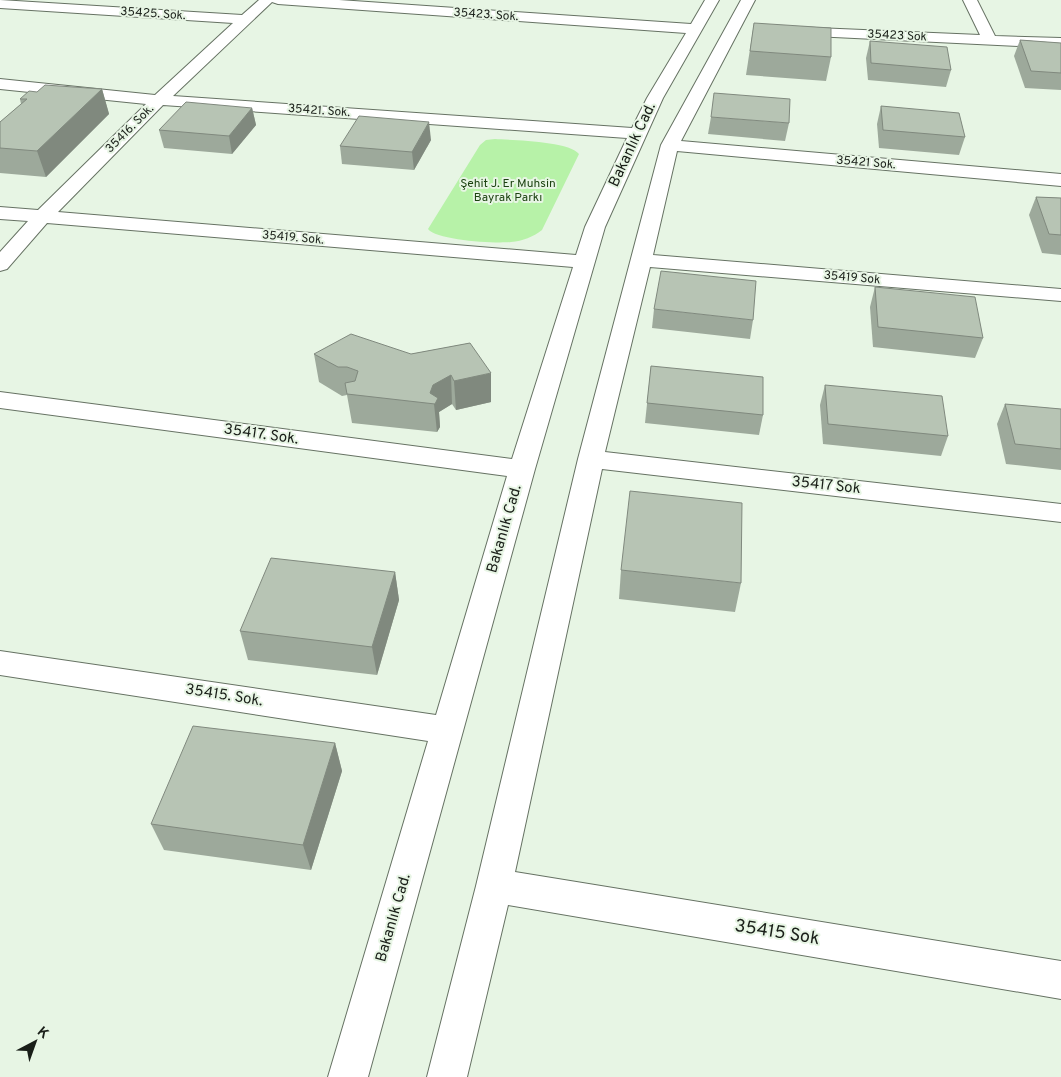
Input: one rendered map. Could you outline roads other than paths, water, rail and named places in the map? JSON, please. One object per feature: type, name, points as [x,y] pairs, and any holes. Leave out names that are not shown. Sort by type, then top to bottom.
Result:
[{"type":"street","name":"35416. Sok.","points":[[0,265],[42,217],[159,100],[267,0]]},
{"type":"street","name":"35423. Sok.","points":[[278,0],[450,6],[694,29]]},
{"type":"street","name":"Bakanlık Cad.","points":[[348,1077],[522,469],[596,227],[655,98],[712,0]]},
{"type":"street","points":[[447,1077],[494,886],[591,459],[670,145],[743,29],[748,0]]},
{"type":"street","points":[[970,0],[990,40]]},
{"type":"street","name":"35425. Sok.","points":[[0,4],[247,20]]},
{"type":"street","name":"35423 Sok","points":[[782,30],[1061,43]]},
{"type":"street","name":"35421. Sok.","points":[[0,84],[159,100],[638,134]]},
{"type":"street","name":"35421 Sok.","points":[[670,145],[1061,180]]},
{"type":"street","name":"35419. Sok.","points":[[0,213],[585,262]]},
{"type":"street","name":"35419 Sok","points":[[642,260],[1061,295]]},
{"type":"street","name":"35417. Sok.","points":[[0,400],[522,469]]},
{"type":"street","name":"35417 Sok","points":[[591,459],[1061,512]]},
{"type":"street","name":"35415. Sok.","points":[[0,663],[448,730]]},
{"type":"street","name":"35415 Sok","points":[[494,886],[1061,980]]},
{"type":"park label","name":"Şehit J. Er Muhsin Bayrak Parkı","points":[[508,191]]}]
